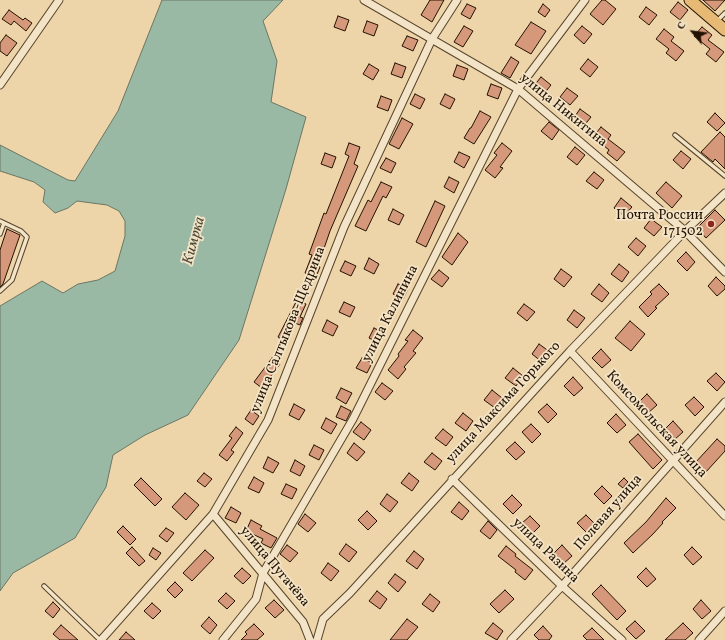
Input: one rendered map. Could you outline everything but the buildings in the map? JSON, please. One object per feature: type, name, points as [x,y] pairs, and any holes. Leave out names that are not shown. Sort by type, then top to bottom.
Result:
[{"type":"main road","points":[[690,0],[725,30]]},
{"type":"street","points":[[0,85],[59,0]]},
{"type":"street","name":"улица Никитина","points":[[364,0],[518,89],[685,231],[725,272]]},
{"type":"street","name":"улица Салтыкова-Щедрина","points":[[100,640],[213,514],[268,420],[344,227],[432,39],[457,0]]},
{"type":"street","name":"улица Калинина","points":[[223,640],[256,599],[263,573],[353,419],[518,89],[586,0]]},
{"type":"street","name":"улица Максима Горького","points":[[317,640],[323,618],[350,593],[452,479],[570,351],[685,231],[725,193]]},
{"type":"street","name":"Комсомольская улица","points":[[570,351],[725,516]]},
{"type":"street","name":"Полевая улица","points":[[511,640],[562,586],[725,402]]},
{"type":"street","name":"улица Разина","points":[[452,479],[562,586],[622,640]]},
{"type":"street","name":"улица Пугачёва","points":[[213,514],[303,622],[310,640]]},
{"type":"street","points":[[699,640],[725,611]]},
{"type":"lane","points":[[716,22],[725,14]]},
{"type":"lane","points":[[675,135],[725,176]]},
{"type":"lane","points":[[0,234],[2,222],[22,232],[26,237],[12,280],[4,289],[0,291]]},
{"type":"lane","points":[[44,586],[100,640]]},
{"type":"water","name":"Кимрка","points":[[162,0],[283,0],[263,21],[277,61],[271,102],[306,117],[286,189],[239,340],[188,415],[145,435],[113,455],[106,487],[75,538],[13,573],[0,591],[0,306],[42,281],[63,293],[78,284],[98,280],[115,271],[125,236],[125,221],[119,211],[107,205],[77,201],[68,208],[55,213],[43,202],[45,190],[34,182],[0,171],[0,145],[68,180],[75,181],[118,111]]},
{"type":"place","name":"Почта России 171502","points":[[711,224]]}]
